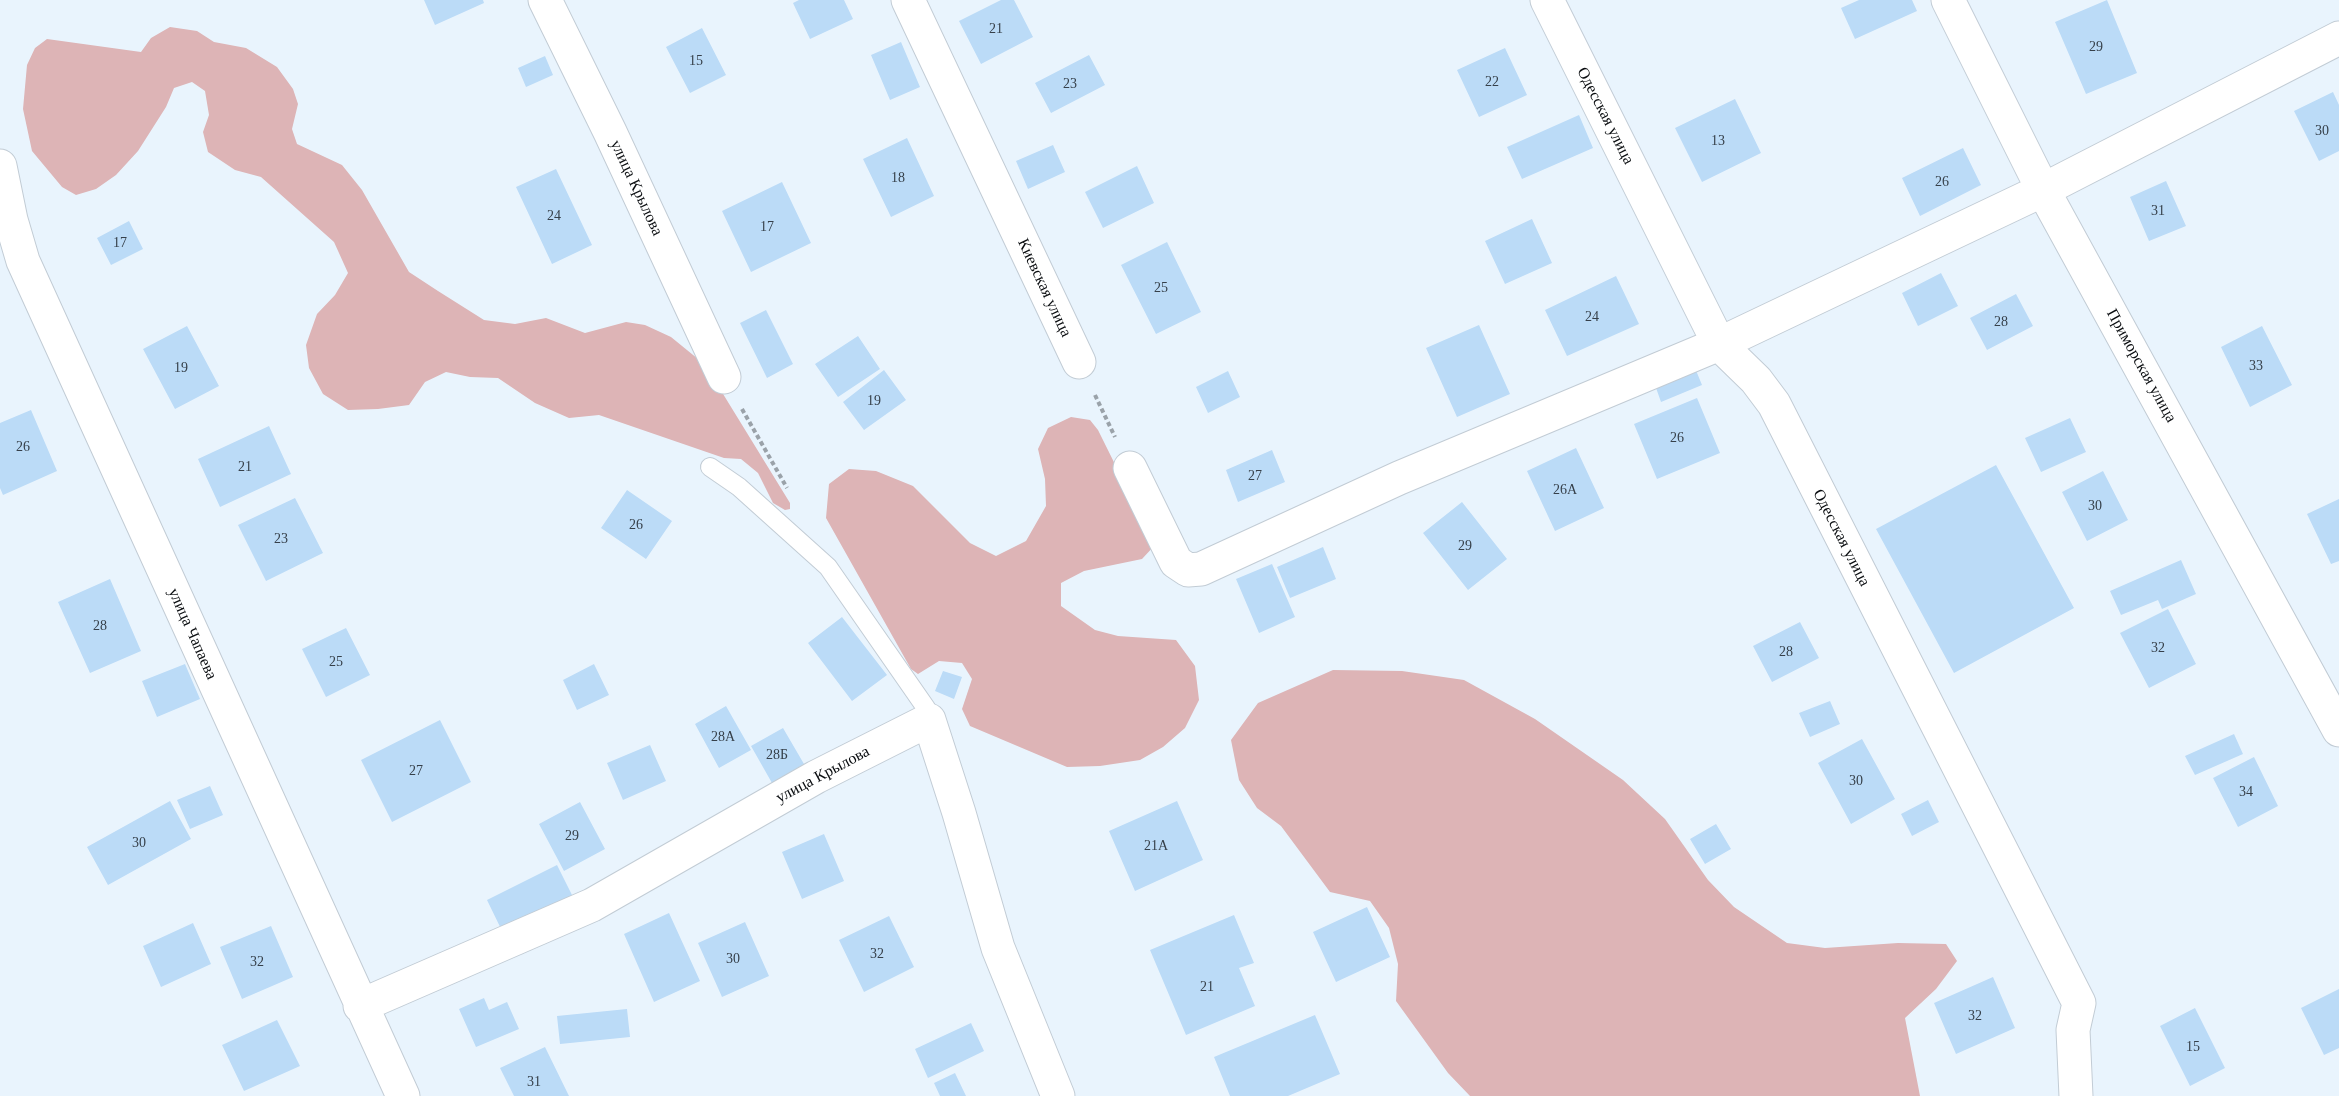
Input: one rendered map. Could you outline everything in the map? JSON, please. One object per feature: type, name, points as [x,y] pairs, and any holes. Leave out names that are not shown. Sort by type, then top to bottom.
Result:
[{"type":"street","name":"улица Крылова","points":[[545,0],[610,132],[724,377]]},
{"type":"street","name":"Киевская улица","points":[[908,0],[1079,362]]},
{"type":"street","name":"Одесская улица","points":[[1547,0],[1719,344],[1756,380],[1774,404],[2079,1003],[2073,1030],[2076,1096]]},
{"type":"street","name":"Приморская улица","points":[[1948,0],[2043,190],[2339,730]]},
{"type":"street","points":[[1130,468],[1176,562],[1188,570],[1201,569],[1410,473],[1719,344],[2043,190],[2339,38]]},
{"type":"street","name":"улица Чапаева","points":[[0,166],[11,220],[23,261],[360,1006],[403,1096]]},
{"type":"street","name":"улица Крылова","points":[[360,1006],[592,905],[816,777],[929,720]]},
{"type":"street","points":[[929,720],[998,948],[1058,1096]]},
{"type":"lane","points":[[710,467],[739,487],[828,567],[926,708],[929,720]]},
{"type":"path","points":[[1079,362],[1130,468]]},
{"type":"path","points":[[724,377],[776,469]]},
{"type":"shaded area","points":[[170,27],[197,31],[214,42],[246,48],[277,67],[293,89],[298,104],[292,129],[297,144],[342,165],[362,190],[409,272],[484,320],[515,324],[546,318],[585,333],[626,322],[645,325],[671,337],[698,359],[712,376],[790,503],[790,509],[785,510],[773,503],[758,473],[741,459],[724,458],[599,415],[569,418],[535,403],[498,378],[470,377],[446,372],[425,382],[409,405],[378,409],[348,410],[323,394],[309,368],[306,345],[317,314],[335,295],[348,273],[334,242],[261,177],[235,170],[208,152],[203,132],[209,115],[205,91],[192,82],[174,88],[166,107],[138,151],[116,175],[96,189],[76,195],[62,187],[32,151],[23,109],[27,65],[35,48],[47,39],[141,52],[151,38]]},
{"type":"shaded area","points":[[1071,417],[1090,420],[1098,430],[1155,545],[1142,559],[1084,571],[1061,583],[1061,606],[1095,630],[1118,636],[1176,640],[1195,666],[1199,700],[1185,728],[1163,747],[1140,760],[1100,766],[1067,767],[970,726],[962,709],[972,679],[962,663],[939,661],[918,674],[911,669],[826,518],[829,484],[849,469],[876,471],[913,486],[970,543],[996,556],[1026,541],[1046,506],[1045,479],[1038,449],[1048,428]]},
{"type":"shaded area","points":[[1333,670],[1402,671],[1464,680],[1535,719],[1623,780],[1665,819],[1708,880],[1734,907],[1787,943],[1825,948],[1898,943],[1946,944],[1957,961],[1936,989],[1905,1018],[1920,1096],[1470,1096],[1448,1073],[1396,1001],[1398,964],[1389,928],[1370,901],[1330,892],[1281,826],[1257,808],[1239,780],[1231,740],[1258,703]]},
{"type":"building","points":[[424,0],[483,0],[484,3],[435,25]]},
{"type":"building","points":[[799,0],[844,0],[853,19],[810,39],[793,3]]},
{"type":"building","points":[[1001,0],[1014,0],[1033,37],[981,64],[959,21]]},
{"type":"building","points":[[1859,0],[1912,0],[1917,11],[1855,39],[1841,8]]},
{"type":"building","points":[[2107,0],[2137,73],[2086,94],[2055,22]]},
{"type":"building","points":[[702,28],[726,75],[690,93],[666,47]]},
{"type":"building","points":[[901,42],[920,87],[890,100],[871,55]]},
{"type":"building","points":[[1505,48],[1527,95],[1479,117],[1457,70]]},
{"type":"building","points":[[1089,55],[1105,85],[1051,113],[1035,83]]},
{"type":"building","points":[[545,56],[553,75],[526,87],[518,68]]},
{"type":"building","points":[[2333,92],[2339,105],[2339,151],[2319,161],[2294,111]]},
{"type":"building","points":[[1735,99],[1761,153],[1702,182],[1675,128]]},
{"type":"building","points":[[1579,115],[1593,148],[1522,179],[1507,147]]},
{"type":"building","points":[[907,138],[934,196],[891,217],[863,159]]},
{"type":"building","points":[[1053,145],[1065,172],[1028,189],[1016,161]]},
{"type":"building","points":[[1963,148],[1981,185],[1920,216],[1902,178]]},
{"type":"building","points":[[1137,166],[1154,203],[1103,228],[1085,192]]},
{"type":"building","points":[[556,169],[592,245],[552,264],[516,187]]},
{"type":"building","points":[[2166,181],[2186,226],[2149,241],[2130,197]]},
{"type":"building","points":[[782,182],[811,243],[751,272],[722,211]]},
{"type":"building","points":[[1532,219],[1552,263],[1505,284],[1485,241]]},
{"type":"building","points":[[129,221],[143,249],[111,265],[97,238]]},
{"type":"building","points":[[1167,242],[1201,312],[1156,334],[1121,265]]},
{"type":"building","points":[[1941,273],[1958,306],[1918,326],[1902,293]]},
{"type":"building","points":[[1616,276],[1639,324],[1567,356],[1545,310]]},
{"type":"building","points":[[2016,294],[2033,326],[1987,350],[1970,318]]},
{"type":"building","points":[[766,310],[793,364],[767,378],[740,323]]},
{"type":"building","points":[[1479,325],[1510,394],[1457,417],[1426,348]]},
{"type":"building","points":[[187,326],[219,386],[175,409],[143,349]]},
{"type":"building","points":[[2262,326],[2292,385],[2250,407],[2221,347]]},
{"type":"building","points":[[858,336],[880,369],[838,397],[815,364]]},
{"type":"building","points":[[1695,368],[1702,385],[1661,402],[1655,385]]},
{"type":"building","points":[[884,370],[906,400],[864,430],[843,402]]},
{"type":"building","points":[[1228,371],[1240,397],[1208,413],[1196,387]]},
{"type":"building","points":[[1697,398],[1720,453],[1657,479],[1634,424]]},
{"type":"building","points":[[31,410],[57,471],[3,495],[0,488],[0,423]]},
{"type":"building","points":[[2070,418],[2086,452],[2041,472],[2025,438]]},
{"type":"building","points":[[269,426],[291,474],[220,507],[198,459]]},
{"type":"building","points":[[1576,448],[1604,508],[1555,531],[1527,471]]},
{"type":"building","points":[[1272,450],[1285,482],[1238,502],[1226,470]]},
{"type":"building","points":[[1996,465],[2074,608],[1954,673],[1876,529]]},
{"type":"building","points":[[2103,471],[2128,520],[2087,541],[2062,492]]},
{"type":"building","points":[[627,490],[672,521],[646,559],[601,528]]},
{"type":"building","points":[[295,498],[323,553],[266,581],[238,525]]},
{"type":"building","points":[[2339,499],[2339,561],[2331,564],[2307,514]]},
{"type":"building","points":[[1462,502],[1507,559],[1468,590],[1423,533]]},
{"type":"building","points":[[1323,547],[1336,579],[1290,598],[1277,567]]},
{"type":"building","points":[[2181,560],[2196,594],[2162,609],[2158,600],[2121,615],[2110,591]]},
{"type":"building","points":[[1272,564],[1295,617],[1259,633],[1236,579]]},
{"type":"building","points":[[110,579],[141,651],[90,673],[58,602]]},
{"type":"building","points":[[2168,609],[2196,664],[2149,688],[2120,633]]},
{"type":"building","points":[[842,617],[887,675],[852,701],[808,643]]},
{"type":"building","points":[[1800,622],[1819,658],[1772,682],[1753,646]]},
{"type":"building","points":[[346,628],[370,675],[326,697],[302,649]]},
{"type":"building","points":[[185,664],[200,699],[157,717],[142,681]]},
{"type":"building","points":[[594,664],[609,695],[577,710],[563,680]]},
{"type":"building","points":[[943,671],[962,677],[954,699],[935,691]]},
{"type":"building","points":[[1830,701],[1840,724],[1810,737],[1799,713]]},
{"type":"building","points":[[726,706],[751,750],[719,768],[695,724]]},
{"type":"building","points":[[440,720],[471,782],[392,822],[361,760]]},
{"type":"building","points":[[783,728],[804,764],[772,783],[751,746]]},
{"type":"building","points":[[2234,734],[2243,754],[2195,775],[2185,756]]},
{"type":"building","points":[[1862,739],[1895,799],[1851,824],[1818,763]]},
{"type":"building","points":[[650,745],[666,781],[623,800],[607,763]]},
{"type":"building","points":[[2254,757],[2278,806],[2238,827],[2213,778]]},
{"type":"building","points":[[210,786],[223,815],[190,829],[177,800]]},
{"type":"building","points":[[1928,800],[1939,822],[1912,836],[1901,814]]},
{"type":"building","points":[[170,801],[191,839],[108,885],[87,847]]},
{"type":"building","points":[[1177,801],[1203,860],[1135,891],[1109,831]]},
{"type":"building","points":[[580,802],[605,849],[564,871],[539,824]]},
{"type":"building","points":[[1716,824],[1731,849],[1705,864],[1690,839]]},
{"type":"building","points":[[824,834],[844,881],[802,899],[782,852]]},
{"type":"building","points":[[557,865],[575,901],[504,935],[487,900]]},
{"type":"building","points":[[1367,907],[1390,957],[1336,982],[1313,932]]},
{"type":"building","points":[[669,913],[700,981],[654,1002],[624,934]]},
{"type":"building","points":[[1234,915],[1254,963],[1239,968],[1255,1006],[1186,1035],[1150,950]]},
{"type":"building","points":[[889,916],[914,967],[864,992],[839,940]]},
{"type":"building","points":[[745,922],[769,976],[722,997],[698,943]]},
{"type":"building","points":[[193,923],[211,964],[161,987],[143,946]]},
{"type":"building","points":[[271,926],[293,977],[242,999],[220,947]]},
{"type":"building","points":[[1993,977],[2015,1028],[1956,1054],[1934,1003]]},
{"type":"building","points":[[2339,989],[2339,1048],[2324,1055],[2301,1008]]},
{"type":"building","points":[[484,998],[489,1010],[507,1002],[519,1029],[476,1047],[459,1009]]},
{"type":"building","points":[[2195,1008],[2225,1068],[2190,1086],[2160,1026]]},
{"type":"building","points":[[627,1009],[630,1037],[560,1044],[557,1016]]},
{"type":"building","points":[[1315,1015],[1340,1074],[1288,1096],[1230,1096],[1214,1057]]},
{"type":"building","points":[[277,1020],[300,1066],[244,1091],[222,1045]]},
{"type":"building","points":[[971,1023],[984,1051],[928,1078],[915,1049]]},
{"type":"building","points":[[545,1047],[569,1096],[514,1096],[500,1068]]},
{"type":"building","points":[[955,1073],[966,1096],[940,1096],[934,1083]]}]
